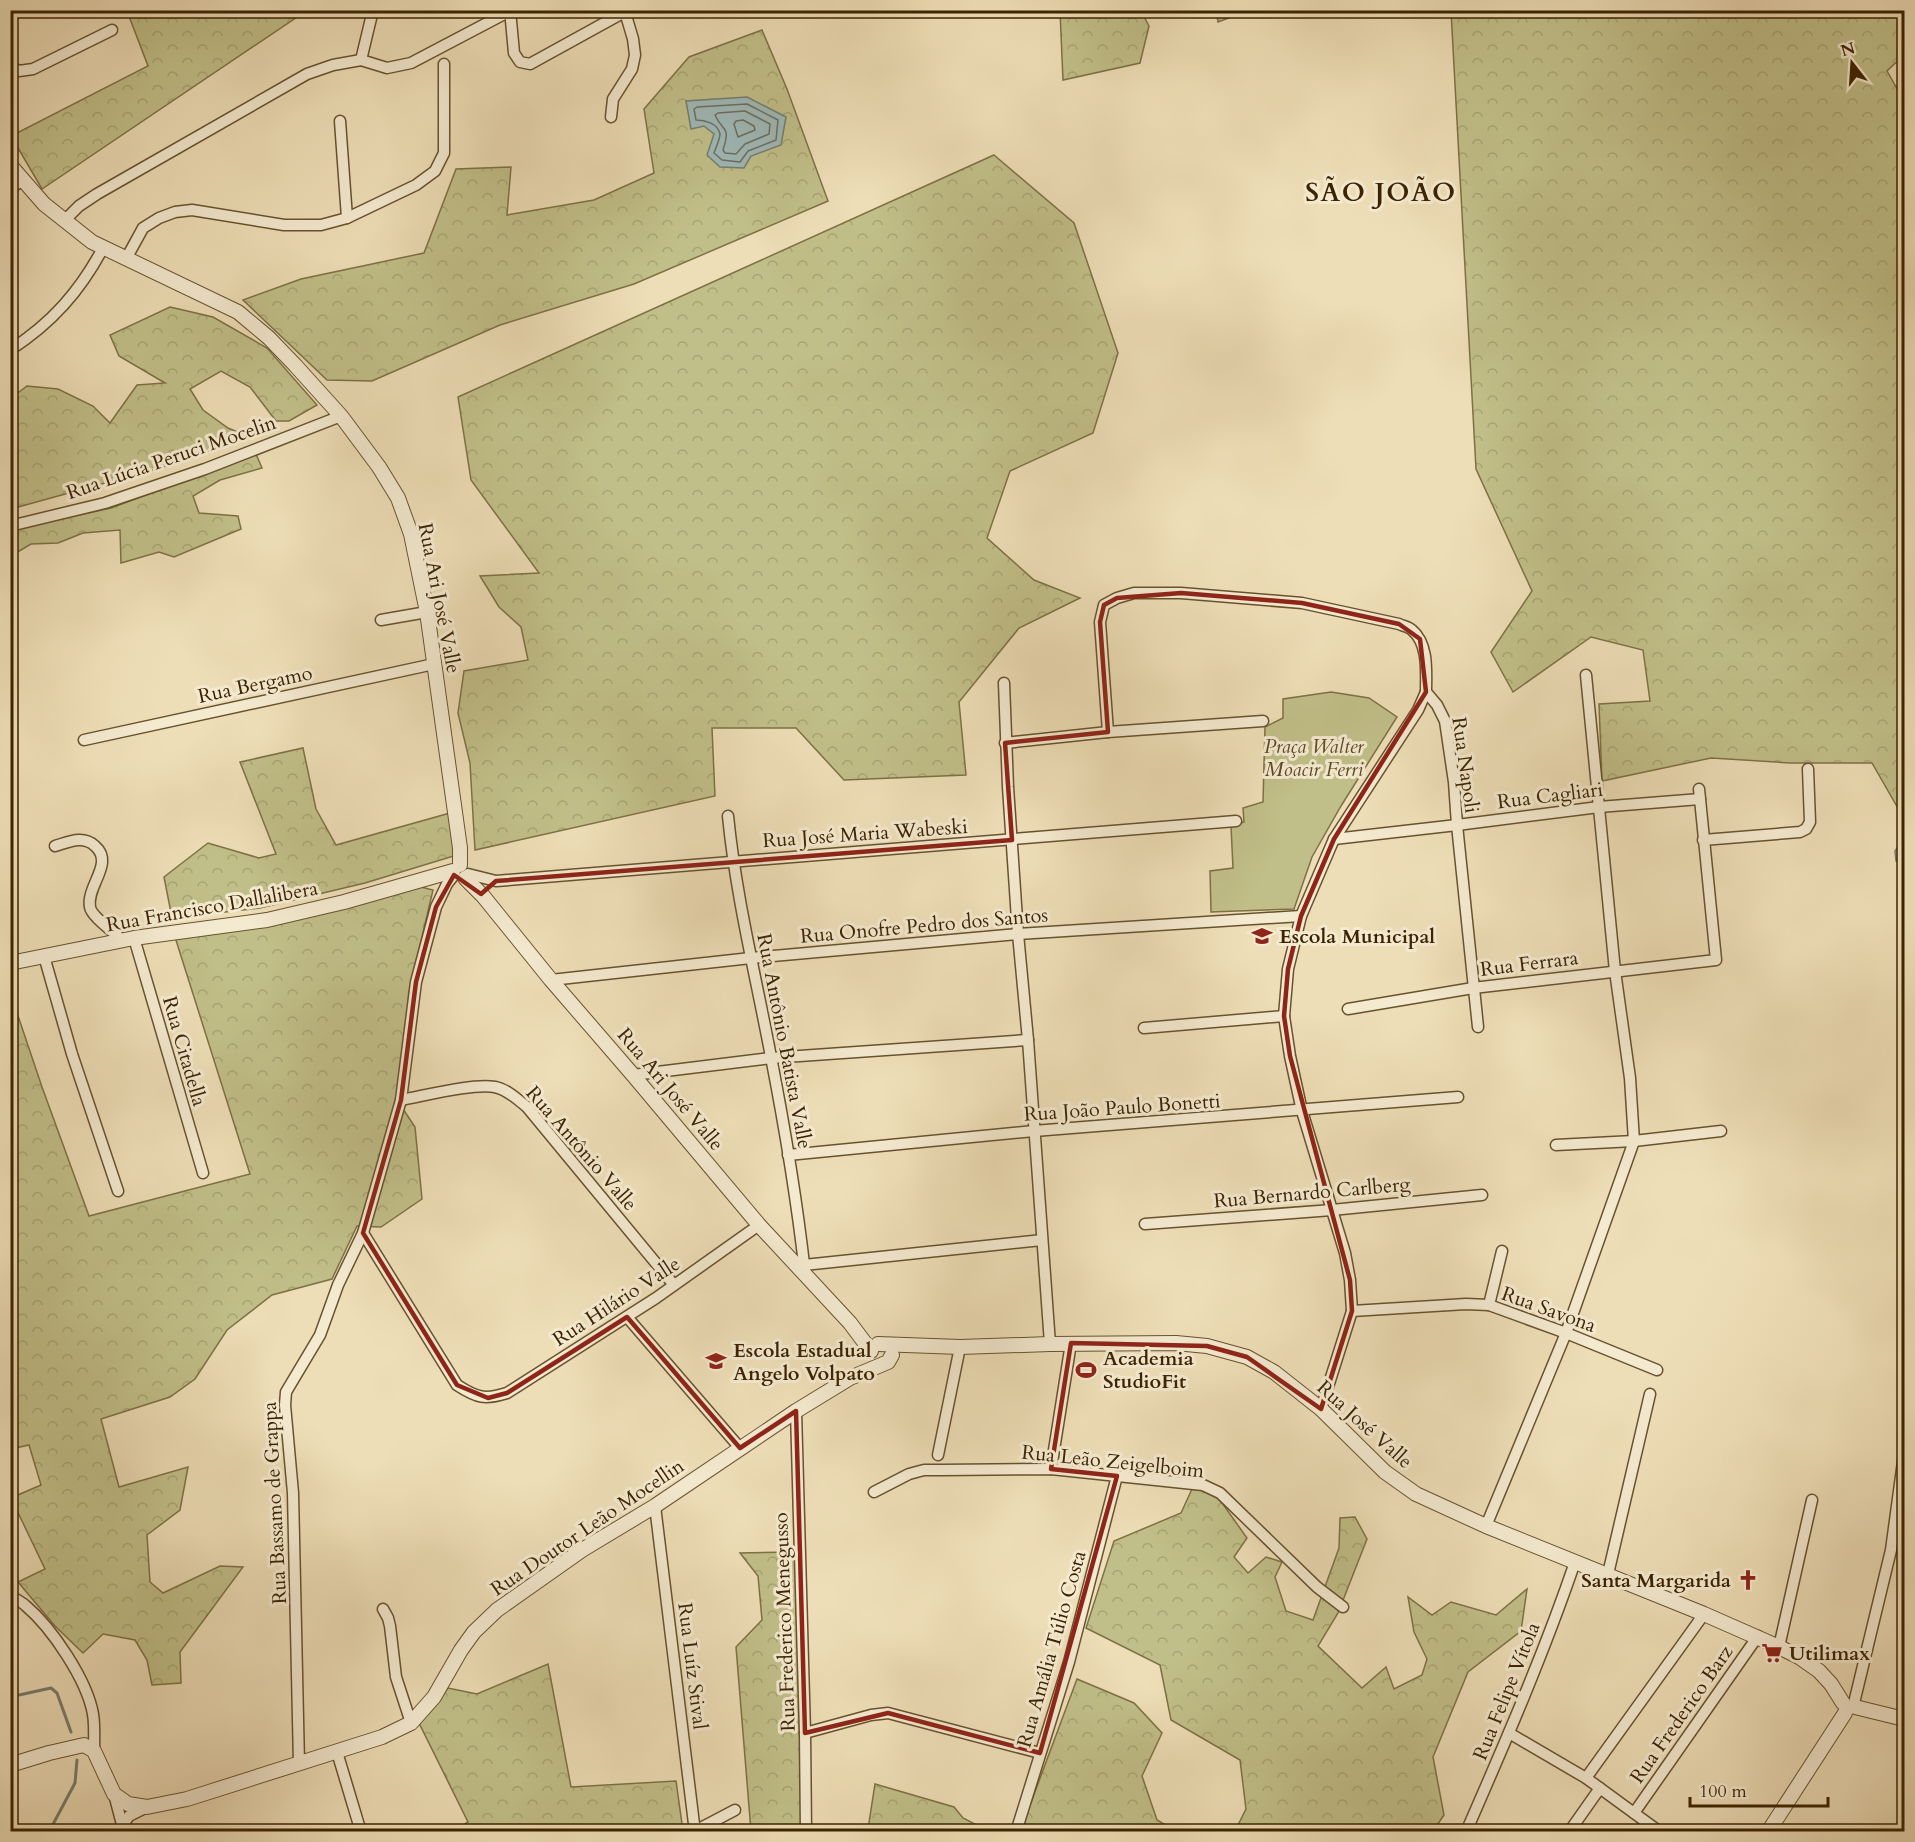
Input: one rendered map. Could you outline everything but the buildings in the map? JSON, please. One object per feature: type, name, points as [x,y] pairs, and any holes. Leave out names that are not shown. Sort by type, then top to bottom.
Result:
[{"type":"street","points":[[362,60],[373,10]]},
{"type":"street","points":[[64,221],[79,206],[97,194],[307,75],[333,65],[362,60],[387,68],[411,63],[491,16],[510,11],[514,53],[520,62],[530,64],[626,11],[635,55],[632,69],[613,99],[610,117]]},
{"type":"street","points":[[10,66],[19,71],[33,69],[112,30]]},
{"type":"street","points":[[126,259],[143,228],[175,212],[192,210],[284,225],[321,225],[347,218],[416,185],[435,171],[444,153],[444,64]]},
{"type":"street","points":[[340,121],[347,218]]},
{"type":"street","name":"Rua Ari José Valle","points":[[10,165],[44,204],[92,242],[238,312],[296,365],[341,416],[379,467],[398,498],[411,534],[427,612],[460,848],[455,875],[483,896],[551,980],[759,1225],[805,1269],[850,1323],[880,1353]]},
{"type":"street","points":[[10,188],[24,180]]},
{"type":"street","points":[[10,350],[30,337],[61,309],[79,289],[103,248]]},
{"type":"street","name":"Rua Lúcia Peruci Mocelin","points":[[10,526],[105,503],[205,469],[341,416]]},
{"type":"street","points":[[1108,732],[1100,622],[1104,605],[1116,598],[1134,593],[1181,593],[1302,603],[1399,624],[1412,629],[1420,639],[1426,660],[1426,692],[1418,710],[1334,839],[1301,916],[1288,969],[1284,1016],[1290,1056],[1302,1111],[1345,1253],[1350,1280],[1352,1311],[1321,1408]]},
{"type":"street","points":[[381,620],[427,612]]},
{"type":"street","name":"Rua Bergamo","points":[[84,740],[434,664]]},
{"type":"street","points":[[1486,1526],[1566,1333],[1634,1141],[1630,1078],[1615,971],[1586,675]]},
{"type":"street","points":[[1004,683],[1005,743],[1018,934],[1050,1344]]},
{"type":"street","name":"Rua Napoli","points":[[1426,692],[1437,705],[1444,720],[1454,782],[1478,1027]]},
{"type":"street","points":[[1005,743],[1108,732],[1263,721]]},
{"type":"street","points":[[1703,840],[1800,832],[1806,829],[1810,822],[1808,769]]},
{"type":"street","name":"Rua Cagliari","points":[[1334,839],[1700,794],[1703,840]]},
{"type":"street","name":"Rua Antônio Batista Valle","points":[[728,816],[732,862],[771,1058],[801,1230],[805,1269]]},
{"type":"street","name":"Rua José Maria Wabeski","points":[[455,875],[496,881],[1236,821]]},
{"type":"street","points":[[55,846],[78,839],[90,842],[100,850],[104,862],[89,905],[92,914],[128,939]]},
{"type":"street","name":"Rua Ferrara","points":[[1348,1009],[1473,988],[1716,960],[1703,840]]},
{"type":"street","name":"Rua Francisco Dallalibera","points":[[10,963],[128,939],[267,920],[455,875]]},
{"type":"street","name":"Rua Bassamo de Grappa","points":[[299,1764],[296,1564],[293,1493],[285,1406],[286,1392],[320,1335],[338,1285],[363,1233],[401,1101],[416,982],[436,907],[455,875]]},
{"type":"street","points":[[483,896],[496,881]]},
{"type":"street","name":"Rua Onofre Pedro dos Santos","points":[[551,980],[751,958],[1018,934],[1301,916]]},
{"type":"street","name":"Rua Citadella","points":[[128,939],[202,1173]]},
{"type":"street","points":[[44,956],[72,1054],[118,1191]]},
{"type":"street","points":[[1144,1028],[1284,1016]]},
{"type":"street","points":[[633,1074],[771,1058],[1028,1040]]},
{"type":"street","name":"Rua Antônio Valle","points":[[401,1101],[471,1088],[496,1087],[512,1095],[527,1107],[674,1285]]},
{"type":"street","name":"Rua João Paulo Bonetti","points":[[788,1155],[1034,1131],[1458,1097]]},
{"type":"street","points":[[1556,1145],[1634,1141],[1721,1131]]},
{"type":"street","name":"Rua Bernardo Carlberg","points":[[1145,1224],[1332,1210],[1482,1195]]},
{"type":"street","name":"Rua Hilário Valle","points":[[363,1233],[457,1385],[470,1394],[488,1398],[507,1393],[627,1317],[759,1225]]},
{"type":"street","points":[[805,1269],[1042,1240]]},
{"type":"street","points":[[1489,1305],[1502,1251]]},
{"type":"street","name":"Rua Savona","points":[[1352,1311],[1466,1304],[1489,1305],[1657,1370]]},
{"type":"street","points":[[627,1317],[740,1448]]},
{"type":"street","points":[[1051,1469],[1071,1343]]},
{"type":"street","name":"Rua José Valle","points":[[880,1353],[924,1346],[1176,1343],[1207,1346],[1247,1357],[1274,1372],[1321,1408],[1385,1472],[1416,1494],[1486,1526],[1758,1636],[1799,1657],[1819,1671],[1850,1706]]},
{"type":"street","points":[[938,1455],[960,1347]]},
{"type":"street","name":"Rua Doutor Leão Mocellin","points":[[114,1794],[128,1804],[147,1806],[187,1799],[382,1737],[411,1723],[434,1697],[474,1632],[497,1610],[582,1550],[655,1506],[796,1411],[850,1378],[880,1353]]},
{"type":"street","points":[[1608,1574],[1650,1394]]},
{"type":"street","name":"Rua Frederico Menegusso","points":[[796,1411],[806,1832]]},
{"type":"street","points":[[1768,1832],[1850,1706],[1891,1550],[1905,1454]]},
{"type":"street","name":"Rua Leão Zeigelboim","points":[[874,1492],[909,1474],[924,1470],[1051,1469],[1203,1485],[1220,1493],[1310,1579],[1343,1607]]},
{"type":"street","name":"Rua Amália Túlio Costa","points":[[1016,1832],[1069,1662],[1117,1476]]},
{"type":"street","points":[[1779,1647],[1812,1500]]},
{"type":"street","name":"Rua Luíz Stival","points":[[655,1506],[695,1831]]},
{"type":"street","name":"Rua Felipe Vítola","points":[[1466,1832],[1509,1733],[1575,1562]]},
{"type":"street","points":[[10,1596],[25,1604],[46,1626],[85,1688],[93,1715],[94,1751],[114,1794],[123,1829]]},
{"type":"street","points":[[383,1609],[390,1626],[396,1677],[411,1723]]},
{"type":"street","points":[[1586,1778],[1704,1614]]},
{"type":"street","name":"Rua Frederico Barz","points":[[1634,1813],[1758,1636]]},
{"type":"street","points":[[1850,1706],[1905,1719]]},
{"type":"street","points":[[805,1733],[871,1715],[888,1713],[1040,1753]]},
{"type":"street","points":[[1509,1733],[1586,1778],[1660,1832]]},
{"type":"street","points":[[10,1765],[84,1745],[94,1751]]},
{"type":"street","points":[[337,1752],[361,1832]]},
{"type":"street","points":[[1569,1832],[1600,1788]]},
{"type":"street","points":[[123,1829],[129,1816],[147,1806]]},
{"type":"street","points":[[695,1831],[735,1810]]},
{"type":"highlighted area","points":[[1181,593],[1302,603],[1399,624],[1420,639],[1426,692],[1334,839],[1301,916],[1288,969],[1284,1016],[1290,1056],[1350,1280],[1352,1311],[1321,1409],[1247,1357],[1207,1346],[1071,1343],[1051,1469],[1117,1476],[1040,1753],[888,1713],[805,1733],[796,1411],[740,1448],[627,1317],[507,1393],[488,1398],[457,1385],[363,1233],[401,1100],[416,982],[436,907],[454,875],[481,894],[496,881],[1012,840],[1005,743],[1108,732],[1100,622],[1104,605],[1117,598]]},
{"type":"green space","points":[[1216,10],[1248,10],[1248,11],[1218,22]]},
{"type":"green space","points":[[127,11],[306,11],[42,189],[11,136],[148,66]]},
{"type":"green space","points":[[1060,11],[1141,11],[1149,26],[1140,63],[1063,80]]},
{"type":"green space","points":[[1451,11],[1904,11],[1904,55],[1887,71],[1904,101],[1904,810],[1899,810],[1872,763],[1790,763],[1711,758],[1602,781],[1599,704],[1650,701],[1643,650],[1591,637],[1513,692],[1491,652],[1532,591],[1476,469]]},
{"type":"green space","points":[[762,30],[787,89],[828,201],[634,284],[500,325],[372,381],[327,380],[243,300],[301,279],[424,253],[456,169],[511,167],[507,215],[594,200],[654,173],[644,109],[689,57]]},
{"type":"green space","points":[[994,155],[1074,223],[1118,353],[1093,433],[1010,471],[987,538],[1034,580],[1080,598],[1019,628],[959,702],[966,775],[844,780],[796,728],[712,728],[715,796],[475,850],[470,763],[458,713],[464,671],[528,660],[521,627],[499,607],[480,576],[539,573],[471,480],[458,397]]},
{"type":"green space","points":[[170,307],[213,317],[267,348],[317,405],[289,421],[276,421],[250,387],[221,371],[190,389],[203,410],[228,428],[247,436],[181,462],[11,509],[11,398],[27,386],[58,389],[93,406],[110,423],[137,385],[165,383],[119,356],[110,335]]},
{"type":"green space","points":[[256,454],[262,468],[220,480],[193,496],[199,513],[238,516],[241,529],[174,557],[159,552],[121,563],[120,530],[83,533],[58,543],[31,544],[11,556],[10,530],[111,508]]},
{"type":"green space","name":"Praça Walter Moacir Ferri","points":[[1331,692],[1369,698],[1397,717],[1312,857],[1294,909],[1211,912],[1210,871],[1233,868],[1231,826],[1244,822],[1243,808],[1263,802],[1265,727],[1283,718],[1283,699]]},
{"type":"green space","points":[[303,748],[316,809],[336,845],[450,813],[457,855],[365,883],[260,908],[172,918],[164,877],[208,843],[259,858],[276,854],[240,762]]},
{"type":"green space","points":[[421,887],[433,890],[409,992],[397,1100],[415,1127],[422,1199],[381,1227],[357,1226],[332,1279],[272,1295],[227,1330],[195,1379],[170,1397],[101,1419],[119,1487],[188,1467],[180,1510],[147,1535],[150,1582],[163,1593],[220,1566],[243,1567],[180,1652],[181,1683],[152,1685],[147,1660],[135,1640],[103,1634],[83,1653],[55,1626],[18,1582],[45,1569],[11,1498],[41,1485],[29,1445],[11,1449],[10,1303],[14,1299],[10,1288],[10,992],[89,1216],[250,1174],[175,937],[316,912]]},
{"type":"green space","points":[[1192,1489],[1215,1493],[1247,1538],[1234,1557],[1248,1573],[1266,1557],[1282,1562],[1275,1577],[1286,1611],[1313,1620],[1339,1548],[1340,1518],[1355,1517],[1367,1539],[1338,1613],[1318,1646],[1362,1688],[1386,1667],[1394,1689],[1422,1675],[1427,1659],[1414,1632],[1408,1597],[1432,1615],[1451,1602],[1496,1615],[1527,1589],[1521,1631],[1468,1672],[1433,1757],[1444,1815],[1433,1831],[1235,1831],[1246,1809],[1240,1760],[1171,1720],[1160,1665],[1086,1628],[1114,1541],[1181,1513]]},
{"type":"green space","points":[[795,1552],[804,1831],[751,1831],[736,1647],[762,1620],[758,1576],[740,1553]]},
{"type":"green space","points":[[548,1664],[571,1787],[676,1781],[683,1831],[453,1831],[468,1822],[419,1723],[448,1688],[477,1694]]},
{"type":"green space","points":[[1077,1679],[1134,1703],[1162,1733],[1142,1776],[1157,1820],[1176,1831],[1020,1832]]},
{"type":"green space","points":[[875,1784],[954,1807],[963,1818],[988,1831],[877,1832],[868,1829]]},
{"type":"water","points":[[747,97],[786,117],[781,145],[751,156],[744,168],[720,167],[707,155],[714,134],[704,126],[691,129],[686,101]]},
{"type":"water","points":[[1904,824],[1904,862],[1896,861],[1895,851],[1901,842],[1900,825]]},
{"type":"waterway","points":[[10,1697],[51,1688],[57,1693],[71,1732]]},
{"type":"waterway","points":[[47,1832],[75,1783],[77,1760]]},
{"type":"place","name":"Escola Municipal","points":[[1262,936]]},
{"type":"place","name":"Escola Estadual Angelo Volpato","points":[[716,1361]]},
{"type":"place","name":"Academia StudioFit","points":[[1086,1370]]},
{"type":"place","name":"Santa Margarida","points":[[1748,1580]]},
{"type":"place","name":"Utilimax","points":[[1772,1653]]},
{"type":"district","name":"SÃO JOÃO","points":[[1381,192]]}]
